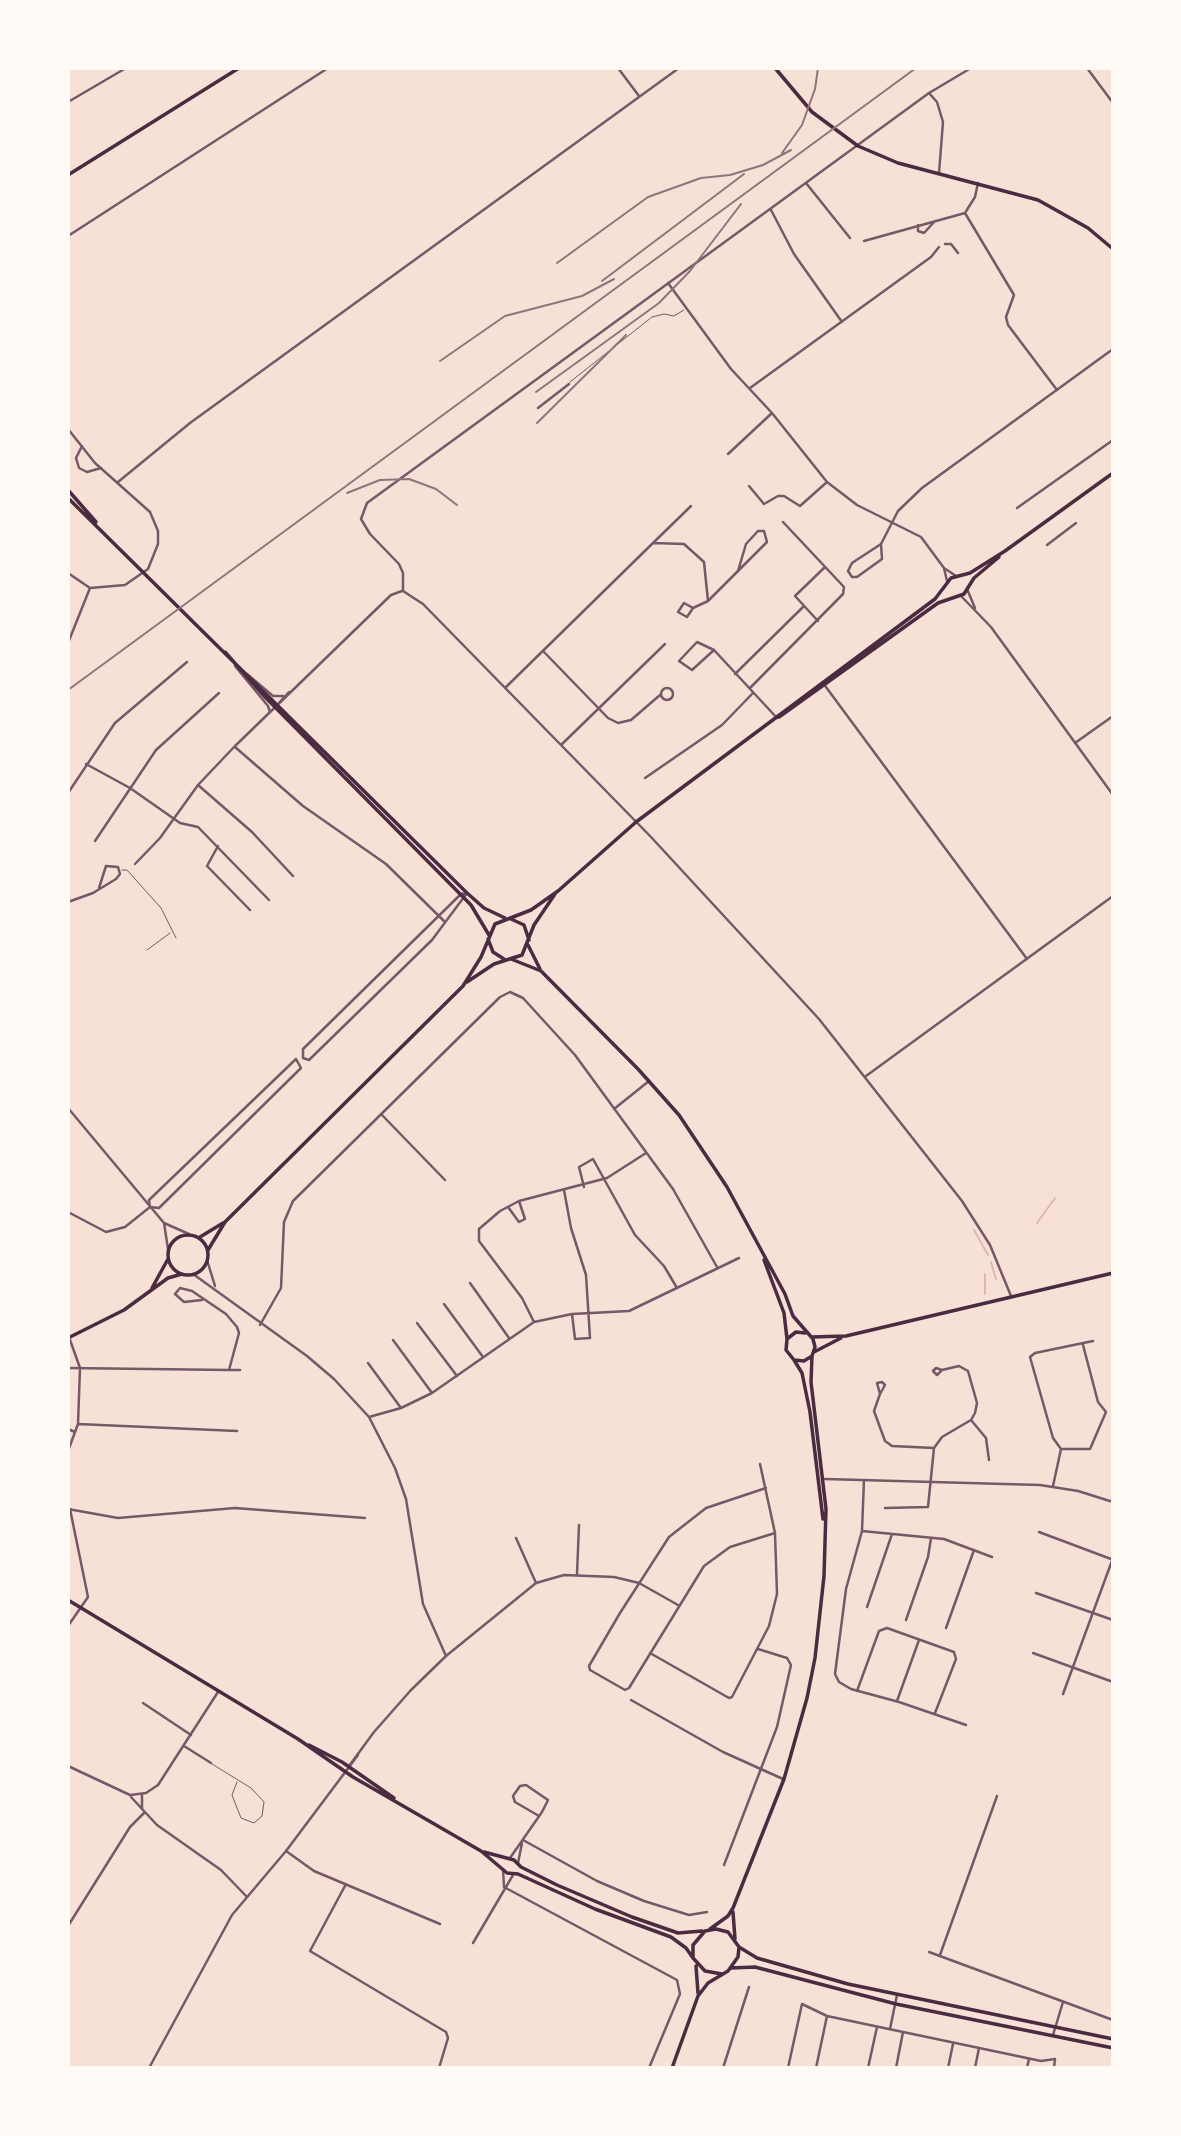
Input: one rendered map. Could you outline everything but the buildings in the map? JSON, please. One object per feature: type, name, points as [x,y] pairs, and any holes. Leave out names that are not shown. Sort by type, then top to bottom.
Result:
[{"type":"main road","points":[[69,175],[239,68]]},
{"type":"main road","points":[[775,68],[803,103],[827,126],[869,152],[1056,208],[1113,248]]},
{"type":"main road","points":[[824,684],[947,585],[1005,551],[1113,473]]},
{"type":"main road","points":[[68,490],[101,530]]},
{"type":"main road","points":[[68,498],[247,674],[461,894],[484,908],[524,925],[528,943],[541,971],[649,1081],[704,1151],[805,1333]]},
{"type":"main road","points":[[463,986],[481,957],[495,924],[531,910],[558,891],[636,822],[777,718],[938,603],[953,596],[961,596],[1005,551]]},
{"type":"main road","points":[[958,577],[967,588]]},
{"type":"main road","points":[[947,585],[953,596]]},
{"type":"main road","points":[[225,652],[235,666],[286,713],[466,896],[478,912],[493,952],[541,971]]},
{"type":"main road","points":[[69,1337],[105,1321],[150,1289],[182,1274],[192,1274],[202,1269],[207,1261],[208,1250],[225,1223],[463,986],[488,967],[522,954],[541,912],[558,891]]},
{"type":"main road","points":[[199,1237],[225,1223]]},
{"type":"main road","points":[[150,1289],[168,1259],[174,1240],[189,1234],[199,1237],[208,1250]]},
{"type":"main road","points":[[760,1248],[784,1313],[786,1350],[802,1373],[810,1412],[824,1522]]},
{"type":"main road","points":[[168,1259],[173,1269],[182,1274]]},
{"type":"main road","points":[[787,1339],[796,1332],[811,1337],[846,1336],[1113,1273]]},
{"type":"main road","points":[[794,1360],[804,1361],[846,1336]]},
{"type":"main road","points":[[481,1851],[508,1858],[592,1901],[668,1930],[685,1934],[705,1931],[728,1916],[784,1779],[807,1698],[815,1658],[824,1576],[825,1479],[811,1382],[811,1337]]},
{"type":"main road","points":[[818,1479],[825,1479]]},
{"type":"main road","points":[[68,1600],[298,1740],[345,1772],[481,1851],[502,1868],[594,1909],[671,1937],[686,1948],[696,1964],[698,1996]]},
{"type":"main road","points":[[298,1740],[349,1766],[397,1800]]},
{"type":"main road","points":[[502,1868],[501,1862],[508,1858]]},
{"type":"main road","points":[[515,1874],[520,1865]]},
{"type":"main road","points":[[733,1908],[731,1922],[736,1941],[739,1947],[757,1958],[897,1996],[1113,2039]]},
{"type":"main road","points":[[710,1929],[722,1929],[736,1941]]},
{"type":"main road","points":[[693,1958],[693,1945],[705,1931]]},
{"type":"main road","points":[[671,2068],[698,1996],[708,1983],[731,1968],[738,1957],[739,1947]]},
{"type":"main road","points":[[696,1964],[710,1974],[722,1974]]},
{"type":"main road","points":[[731,1968],[755,1967],[895,2004],[1113,2048]]},
{"type":"main road","points":[[846,1992],[848,1983]]},
{"type":"street","points":[[68,102],[126,68]]},
{"type":"street","points":[[68,236],[328,68]]},
{"type":"street","points":[[618,68],[639,96]]},
{"type":"street","points":[[118,482],[129,470],[190,423],[679,68]]},
{"type":"street","points":[[403,591],[403,573],[399,564],[370,534],[361,519],[366,503],[929,93],[971,68]]},
{"type":"street","points":[[1087,68],[1113,103]]},
{"type":"street","points":[[929,93],[936,102],[943,122],[944,149],[939,173]]},
{"type":"street","points":[[806,183],[850,238]]},
{"type":"street","points":[[864,241],[965,213],[975,197],[978,183]]},
{"type":"street","points":[[771,209],[794,254],[842,323]]},
{"type":"street","points":[[965,213],[1014,295],[1007,320],[1056,390]]},
{"type":"street","points":[[918,225],[918,231],[924,233],[935,221]]},
{"type":"street","points":[[945,244],[950,244],[958,253]]},
{"type":"street","points":[[750,388],[931,257],[939,247]]},
{"type":"street","points":[[668,283],[731,369],[772,412],[827,482],[850,501],[921,537],[944,568],[958,577]]},
{"type":"street","points":[[881,544],[882,559],[857,578],[852,577],[848,571],[852,563],[881,544],[898,511],[922,488],[1113,349]]},
{"type":"street","points":[[538,408],[569,384]]},
{"type":"street","points":[[728,454],[772,412]]},
{"type":"street","points":[[68,429],[101,468],[143,503],[155,520],[158,544],[148,569],[133,581],[116,588],[90,588],[68,573]]},
{"type":"street","points":[[1017,508],[1113,440]]},
{"type":"street","points":[[82,446],[76,458],[79,468],[87,472],[101,468]]},
{"type":"street","points":[[748,486],[764,503],[784,496],[800,506],[827,482]]},
{"type":"street","points":[[505,688],[691,506]]},
{"type":"street","points":[[750,688],[843,594],[844,587],[783,522]]},
{"type":"street","points":[[1047,545],[1076,523]]},
{"type":"street","points":[[693,608],[684,603],[678,612],[687,617],[693,608],[708,601],[738,571],[767,542],[764,531],[758,531],[746,544],[738,571]]},
{"type":"street","points":[[654,543],[684,544],[704,562],[708,601]]},
{"type":"street","points":[[818,621],[795,596],[824,568]]},
{"type":"street","points":[[944,568],[947,585]]},
{"type":"street","points":[[68,643],[90,588]]},
{"type":"street","points":[[967,588],[975,608]]},
{"type":"street","points":[[403,591],[423,604],[636,822],[747,939],[866,1076],[979,1227],[997,1259],[1011,1296]]},
{"type":"street","points":[[135,864],[160,838],[198,785],[235,746],[391,595],[403,591]]},
{"type":"street","points":[[961,596],[975,608],[1113,795]]},
{"type":"street","points":[[735,674],[803,607]]},
{"type":"street","points":[[714,650],[692,670],[679,661],[697,642],[714,650],[777,718]]},
{"type":"street","points":[[561,745],[665,644]]},
{"type":"street","points":[[544,652],[613,721],[625,723],[660,695]]},
{"type":"street","points":[[68,793],[115,723],[187,662]]},
{"type":"street","points":[[235,666],[270,712]]},
{"type":"street","points":[[247,674],[273,696],[285,698]]},
{"type":"street","points":[[824,684],[1027,959]]},
{"type":"street","points":[[95,841],[156,750],[219,693]]},
{"type":"street","points":[[645,778],[722,725],[753,693]]},
{"type":"street","points":[[285,698],[286,713]]},
{"type":"street","points":[[1075,743],[1113,716]]},
{"type":"street","points":[[235,746],[292,797],[386,864],[444,921]]},
{"type":"street","points":[[86,764],[130,788],[180,823],[198,827],[269,900]]},
{"type":"street","points":[[198,785],[252,832],[293,876]]},
{"type":"street","points":[[218,846],[207,866],[250,910]]},
{"type":"street","points":[[68,902],[99,888],[116,879],[120,870],[113,865],[107,866],[99,888]]},
{"type":"street","points":[[461,894],[303,1049],[303,1058],[309,1060],[432,940],[444,921],[466,896]]},
{"type":"street","points":[[866,1076],[1113,896]]},
{"type":"street","points":[[260,1325],[281,1288],[283,1228],[288,1209],[300,1193],[500,997],[509,992],[519,995],[556,1032],[646,1152],[684,1208],[717,1268]]},
{"type":"street","points":[[359,994],[367,1003]]},
{"type":"street","points":[[68,1212],[106,1232],[125,1227],[150,1207],[159,1208],[301,1068],[300,1061],[292,1060],[149,1200],[150,1207]]},
{"type":"street","points":[[614,1109],[649,1081]]},
{"type":"street","points":[[267,1085],[275,1093]]},
{"type":"street","points":[[68,1108],[164,1223],[189,1234]]},
{"type":"street","points":[[381,1114],[444,1180]]},
{"type":"street","points":[[209,1142],[217,1150]]},
{"type":"street","points":[[534,1322],[522,1298],[478,1240],[479,1230],[519,1201],[607,1178],[646,1152]]},
{"type":"street","points":[[584,1186],[579,1167],[593,1159],[607,1178],[635,1235],[664,1266],[678,1288]]},
{"type":"street","points":[[564,1190],[570,1228],[584,1263],[590,1338],[575,1339],[572,1314]]},
{"type":"street","points":[[508,1207],[519,1222],[525,1219],[519,1201]]},
{"type":"street","points":[[164,1223],[169,1249]]},
{"type":"street","points":[[369,1418],[401,1408],[432,1393],[534,1322],[572,1314],[629,1311],[739,1258]]},
{"type":"street","points":[[207,1261],[216,1290]]},
{"type":"street","points":[[192,1274],[325,1372],[369,1418],[402,1489],[423,1604],[446,1656]]},
{"type":"street","points":[[470,1283],[509,1338]]},
{"type":"street","points":[[202,1300],[184,1302],[175,1294],[180,1287],[186,1288],[226,1314],[239,1333],[229,1370]]},
{"type":"street","points":[[444,1304],[483,1357]]},
{"type":"street","points":[[417,1323],[457,1376]]},
{"type":"street","points":[[68,1451],[78,1424],[80,1368],[69,1337]]},
{"type":"street","points":[[393,1340],[432,1393]]},
{"type":"street","points":[[1053,1486],[1061,1449],[1053,1438],[1030,1357],[1035,1353],[1093,1341]]},
{"type":"street","points":[[1061,1449],[1090,1450],[1106,1412],[1098,1402],[1083,1344]]},
{"type":"street","points":[[368,1363],[401,1408]]},
{"type":"street","points":[[885,1508],[928,1507],[934,1448],[942,1437],[971,1420],[976,1403],[970,1373],[962,1366],[942,1370]]},
{"type":"street","points":[[68,1368],[240,1370]]},
{"type":"street","points":[[880,1394],[874,1411],[885,1441],[892,1446],[934,1448]]},
{"type":"street","points":[[971,1420],[986,1438],[989,1460]]},
{"type":"street","points":[[78,1424],[237,1431]]},
{"type":"street","points":[[68,1429],[75,1432]]},
{"type":"street","points":[[650,1653],[729,1698],[773,1616],[777,1594],[775,1533],[760,1464]]},
{"type":"street","points":[[825,1479],[1053,1486],[1113,1502]]},
{"type":"street","points":[[864,1480],[862,1531],[846,1590],[834,1664],[839,1682],[857,1691],[897,1701],[966,1725]]},
{"type":"street","points":[[766,1488],[719,1502],[693,1516],[669,1537],[639,1583],[590,1669],[625,1690],[629,1689],[698,1573],[719,1553],[743,1541],[775,1533]]},
{"type":"street","points":[[68,1626],[79,1607],[86,1601],[88,1592],[69,1509],[118,1518],[235,1508],[365,1518]]},
{"type":"street","points":[[577,1574],[579,1525]]},
{"type":"street","points":[[862,1531],[931,1538],[992,1557]]},
{"type":"street","points":[[1039,1532],[1113,1559],[1063,1694]]},
{"type":"street","points":[[867,1607],[892,1534]]},
{"type":"street","points":[[516,1538],[536,1583]]},
{"type":"street","points":[[906,1620],[928,1558],[931,1538]]},
{"type":"street","points":[[946,1628],[974,1550]]},
{"type":"street","points":[[149,2068],[217,1939],[247,1897],[286,1851],[398,1704],[446,1656],[536,1583],[577,1574],[639,1583],[678,1605]]},
{"type":"street","points":[[1036,1592],[1113,1620]]},
{"type":"street","points":[[857,1691],[883,1627],[954,1652],[956,1656],[935,1713]]},
{"type":"street","points":[[897,1701],[919,1640]]},
{"type":"street","points":[[724,1866],[777,1727],[792,1665],[787,1658],[758,1648]]},
{"type":"street","points":[[1033,1653],[1113,1682]]},
{"type":"street","points":[[68,1766],[130,1795],[142,1795],[158,1785],[218,1691]]},
{"type":"street","points":[[631,1700],[761,1770],[784,1779]]},
{"type":"street","points":[[143,1703],[191,1735]]},
{"type":"street","points":[[184,1746],[211,1763]]},
{"type":"street","points":[[508,1858],[523,1840],[538,1816],[548,1800],[526,1785],[520,1786],[513,1796],[515,1802],[538,1816]]},
{"type":"street","points":[[130,1795],[168,1834],[221,1870],[247,1897]]},
{"type":"street","points":[[68,1926],[130,1827],[143,1811],[142,1795]]},
{"type":"street","points":[[940,1955],[998,1796]]},
{"type":"street","points":[[520,1865],[523,1840]]},
{"type":"street","points":[[523,1840],[597,1881],[644,1901],[689,1915],[707,1912]]},
{"type":"street","points":[[286,1851],[314,1871],[440,1924]]},
{"type":"street","points":[[502,1868],[504,1887]]},
{"type":"street","points":[[473,1943],[504,1887],[515,1874]]},
{"type":"street","points":[[346,1884],[310,1951],[446,2032],[448,2038],[439,2068]]},
{"type":"street","points":[[504,1887],[677,1980],[681,1988],[668,2027],[649,2068]]},
{"type":"street","points":[[929,1952],[1113,2020]]},
{"type":"street","points":[[723,2068],[749,1987]]},
{"type":"street","points":[[890,2029],[897,1996]]},
{"type":"street","points":[[1053,2035],[1062,2002]]},
{"type":"street","points":[[788,2068],[803,2004],[827,2016],[1029,2059],[1055,2059],[1054,2068]]},
{"type":"street","points":[[816,2068],[827,2016]]},
{"type":"street","points":[[868,2068],[877,2026]]},
{"type":"street","points":[[896,2068],[904,2032]]},
{"type":"street","points":[[948,2068],[953,2043]]},
{"type":"street","points":[[975,2068],[979,2048]]},
{"type":"street","points":[[1027,2068],[1029,2059]]},
{"type":"lane","points":[[569,384],[653,317],[664,314],[674,316],[686,309]]},
{"type":"lane","points":[[120,870],[127,870],[152,899],[176,939]]},
{"type":"lane","points":[[147,950],[172,931]]},
{"type":"lane","points":[[211,1763],[250,1788],[264,1802],[262,1816],[254,1823],[241,1818],[233,1798],[237,1782]]},
{"type":"waterway","points":[[1037,1223],[1055,1198]]},
{"type":"waterway","points":[[974,1230],[988,1255]]},
{"type":"waterway","points":[[991,1262],[996,1279]]},
{"type":"waterway","points":[[985,1274],[985,1294]]},
{"type":"railway","points":[[782,153],[802,125],[815,89],[818,68]]},
{"type":"railway","points":[[68,690],[916,68]]},
{"type":"railway","points":[[557,263],[648,197],[701,178],[730,175],[763,165],[791,150]]},
{"type":"railway","points":[[602,281],[744,174]]},
{"type":"railway","points":[[536,392],[659,303],[690,271],[741,204]]},
{"type":"railway","points":[[440,361],[505,316],[582,296],[614,279]]},
{"type":"railway","points":[[537,423],[626,335]]},
{"type":"railway","points":[[347,493],[380,480],[409,479],[436,489],[457,505]]}]
